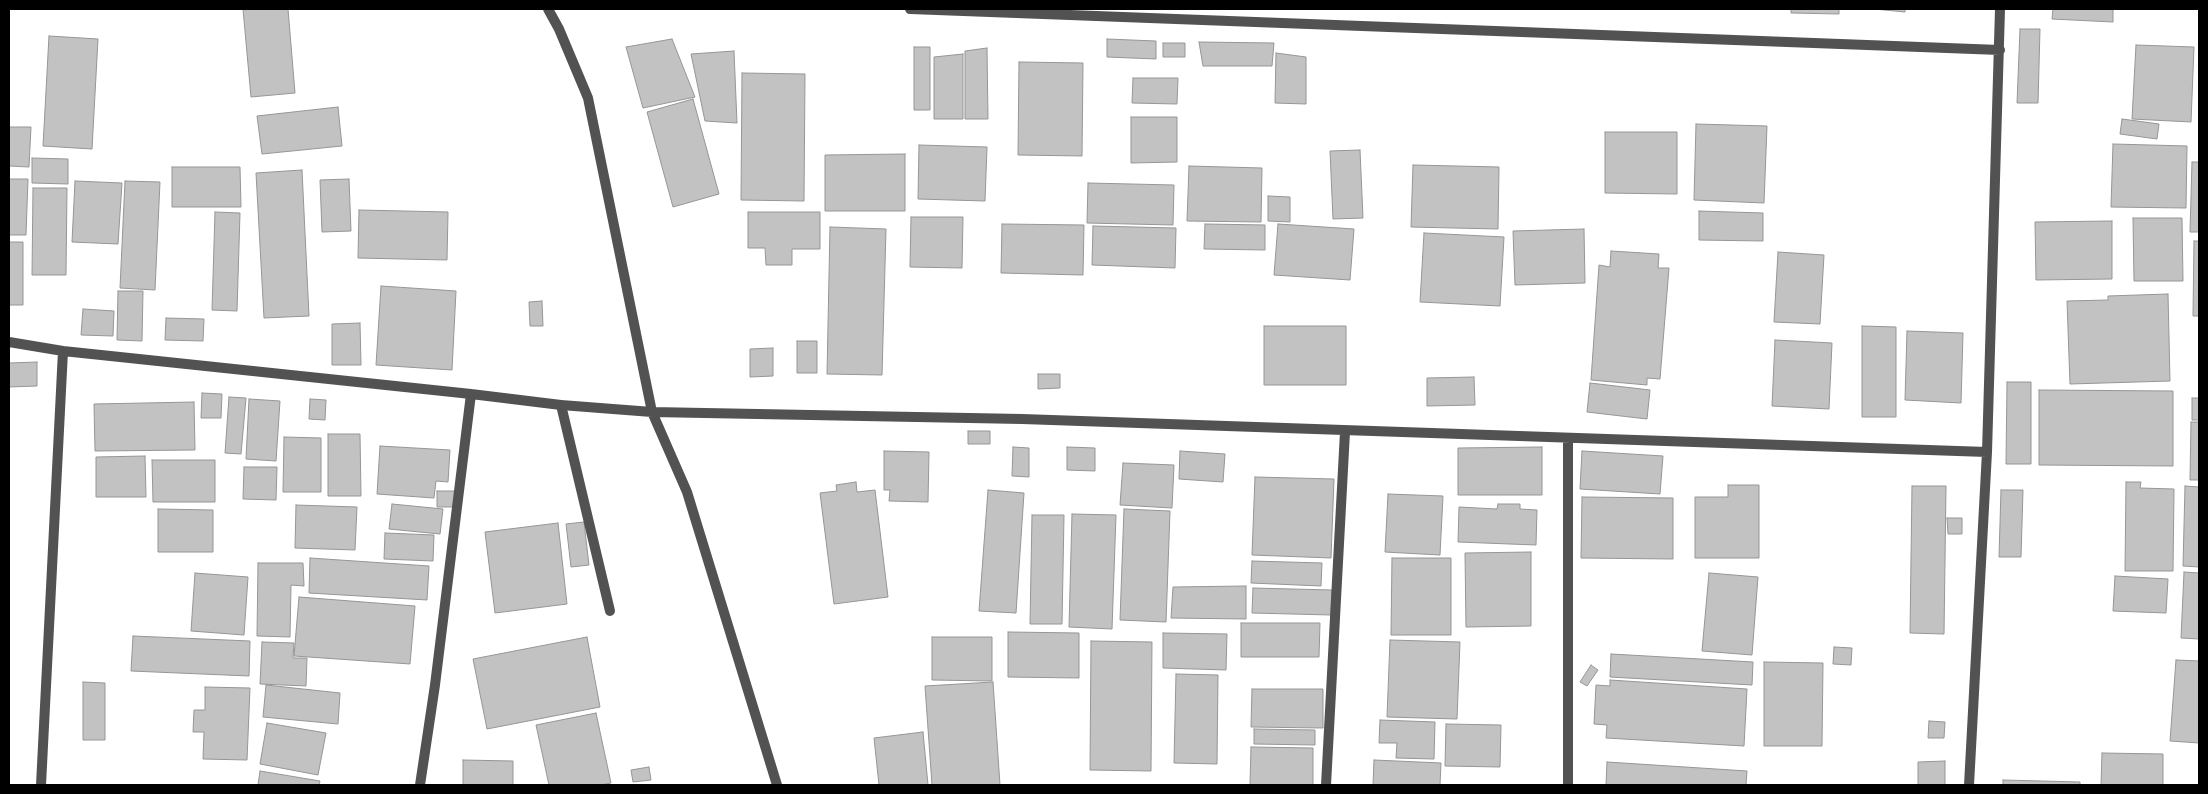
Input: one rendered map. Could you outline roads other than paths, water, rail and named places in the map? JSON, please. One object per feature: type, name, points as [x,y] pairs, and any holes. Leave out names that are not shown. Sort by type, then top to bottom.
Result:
[{"type":"street","points":[[548,9],[559,29],[588,98],[652,412],[687,492],[777,785]]},
{"type":"street","points":[[910,9],[1018,10],[2000,50]]},
{"type":"street","points":[[1969,785],[1987,452],[2000,9]]},
{"type":"street","points":[[9,342],[63,350],[471,394],[561,406],[652,412],[1022,420],[1568,440],[1987,452]]},
{"type":"street","points":[[41,785],[63,350]]},
{"type":"street","points":[[420,785],[435,685],[471,394]]},
{"type":"street","points":[[561,406],[610,611]]},
{"type":"street","points":[[1326,785],[1346,432]]},
{"type":"street","points":[[1568,440],[1568,785]]}]
